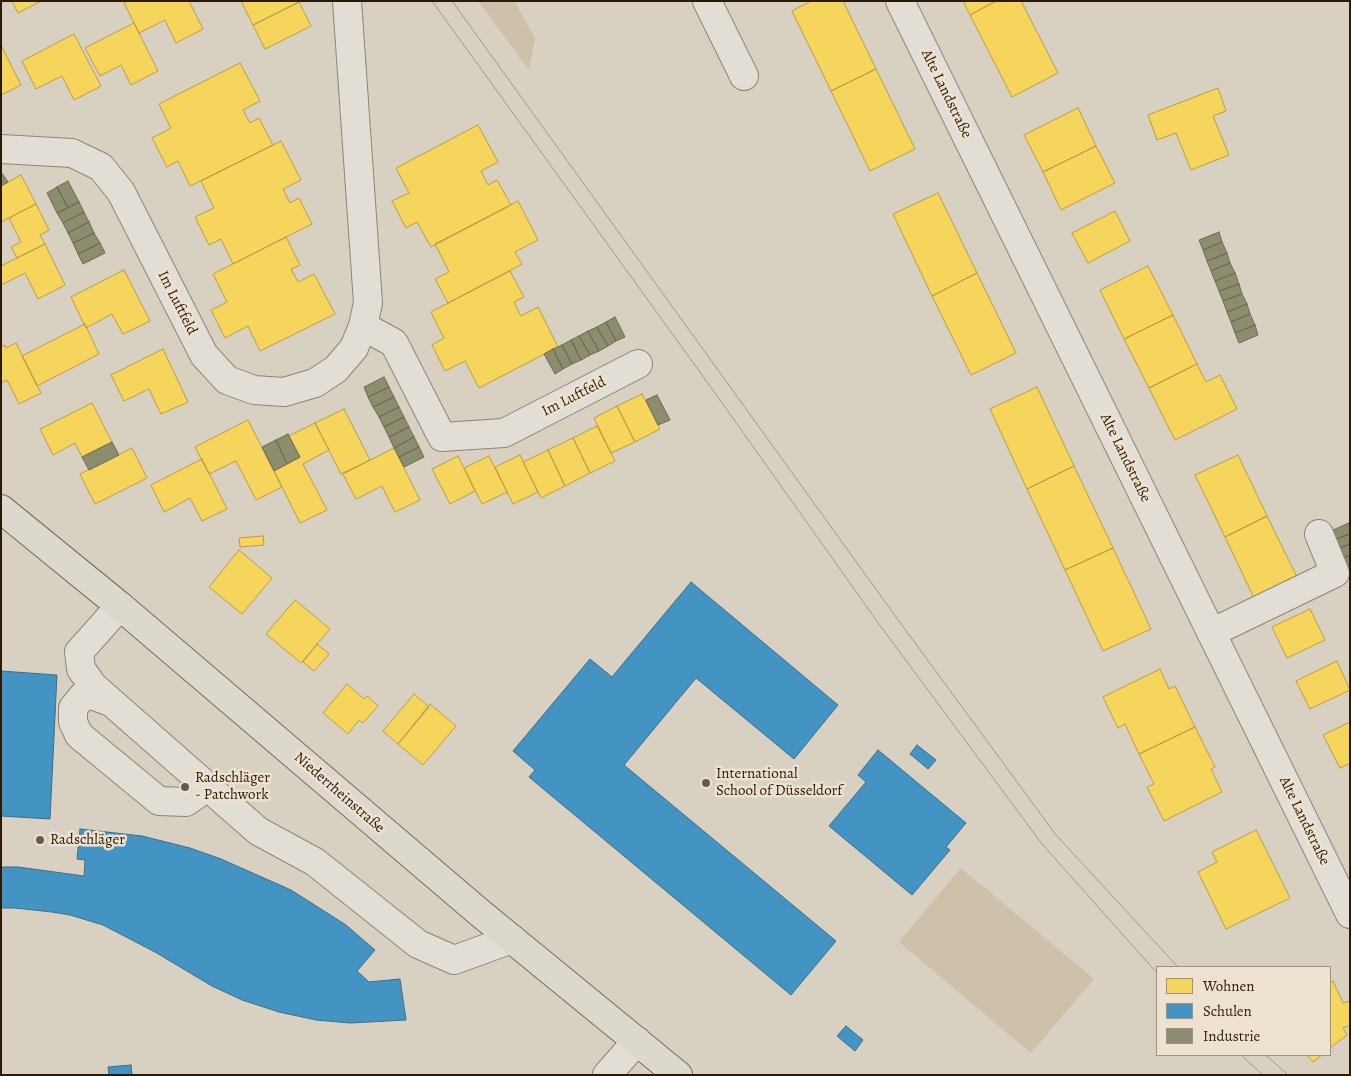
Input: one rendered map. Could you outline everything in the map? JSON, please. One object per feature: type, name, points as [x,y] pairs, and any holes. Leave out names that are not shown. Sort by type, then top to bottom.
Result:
[{"type":"main road","name":"Niederrheinstraße","points":[[1,509],[120,606],[512,940],[678,1075]]},
{"type":"street","name":"Im Luftfeld","points":[[1,150],[72,153],[101,167],[121,192],[204,355],[227,380],[254,390],[284,392],[315,383],[336,369],[354,348],[363,326],[368,303],[347,1]]},
{"type":"street","points":[[707,1],[744,76]]},
{"type":"street","name":"Alte Landstraße","points":[[900,1],[1350,914]]},
{"type":"street","name":"Im Luftfeld","points":[[363,326],[394,343],[442,437],[504,433],[638,364]]},
{"type":"street","points":[[1211,634],[1335,573],[1319,534]]},
{"type":"street","points":[[120,606],[79,652],[81,668],[93,686],[110,702],[258,831],[314,862],[418,944],[454,960],[512,940]]},
{"type":"street","points":[[110,702],[92,695],[82,697],[73,708],[73,722],[79,735],[158,802],[186,802],[196,794],[201,781]]},
{"type":"street","points":[[607,1075],[637,1041]]},
{"type":"shaded area","points":[[478,1],[514,1],[535,38],[529,70]]},
{"type":"shaded area","points":[[961,868],[1094,979],[1031,1053],[899,942]]},
{"type":"building: Wohnen","points":[[12,1],[41,1],[18,13]]},
{"type":"building: Wohnen","points":[[128,1],[189,1],[203,29],[176,43],[165,20],[139,33],[124,3]]},
{"type":"building: Wohnen","points":[[241,1],[299,1],[299,2],[253,25]]},
{"type":"building: Wohnen","points":[[811,1],[843,1],[876,69],[831,91],[792,11]]},
{"type":"building: Wohnen","points":[[963,1],[996,1],[970,15]]},
{"type":"building: Wohnen","points":[[996,1],[1021,1],[1058,73],[1012,97],[970,15]]},
{"type":"building: Wohnen","points":[[299,2],[311,26],[265,49],[253,25]]},
{"type":"building: Wohnen","points":[[134,23],[158,71],[131,85],[121,65],[100,76],[85,48]]},
{"type":"building: Wohnen","points":[[74,34],[101,86],[74,100],[62,76],[36,89],[22,61]]},
{"type":"building: Wohnen","points":[[1,45],[21,85],[1,95]]},
{"type":"building: Wohnen","points":[[240,63],[260,101],[243,110],[250,123],[259,118],[273,145],[190,186],[178,161],[167,167],[152,138],[171,128],[159,104]]},
{"type":"building: Wohnen","points":[[876,69],[915,149],[870,171],[831,91]]},
{"type":"building: Wohnen","points":[[1218,88],[1226,111],[1213,116],[1229,155],[1191,170],[1176,133],[1157,140],[1148,115]]},
{"type":"building: Wohnen","points":[[1078,108],[1096,146],[1043,172],[1024,135]]},
{"type":"building: Wohnen","points":[[478,125],[498,162],[481,171],[488,185],[497,180],[511,205],[431,247],[417,222],[406,228],[392,201],[409,193],[396,168]]},
{"type":"building: Wohnen","points":[[281,141],[301,180],[283,189],[290,203],[299,198],[312,224],[233,264],[221,239],[209,245],[195,217],[214,208],[201,181]]},
{"type":"building: Wohnen","points":[[1096,146],[1115,183],[1061,210],[1043,172]]},
{"type":"building: Wohnen","points":[[21,175],[36,204],[1,222],[1,186]]},
{"type":"building: Wohnen","points":[[938,193],[977,273],[932,296],[893,214]]},
{"type":"building: Wohnen","points":[[518,201],[538,240],[515,252],[522,264],[448,303],[435,279],[449,272],[435,244]]},
{"type":"building: Wohnen","points":[[36,204],[49,230],[40,235],[45,244],[17,258],[11,247],[21,242],[9,218]]},
{"type":"building: Wohnen","points":[[1115,211],[1130,241],[1088,263],[1072,233]]},
{"type":"building: Wohnen","points":[[286,237],[300,265],[291,269],[298,282],[314,274],[335,314],[260,351],[248,326],[225,338],[211,310],[227,302],[213,274]]},
{"type":"building: Wohnen","points":[[45,244],[65,285],[38,299],[25,273],[1,285],[1,266]]},
{"type":"building: Wohnen","points":[[1148,266],[1173,315],[1124,339],[1100,290]]},
{"type":"building: Wohnen","points":[[124,270],[150,321],[123,334],[112,314],[86,328],[71,297]]},
{"type":"building: Wohnen","points":[[510,271],[524,297],[514,302],[521,316],[538,307],[558,347],[479,388],[465,361],[445,371],[432,345],[444,338],[431,312]]},
{"type":"building: Wohnen","points":[[977,273],[1016,353],[971,375],[932,296]]},
{"type":"building: Wohnen","points":[[1173,315],[1197,364],[1149,388],[1124,339]]},
{"type":"building: Wohnen","points":[[85,324],[99,354],[37,386],[22,356]]},
{"type":"building: Wohnen","points":[[16,343],[41,393],[19,404],[7,380],[1,383],[1,347],[5,345],[6,348]]},
{"type":"building: Wohnen","points":[[163,349],[188,402],[161,414],[149,389],[124,401],[111,375]]},
{"type":"building: Wohnen","points":[[1197,364],[1206,382],[1220,375],[1237,409],[1175,440],[1149,388]]},
{"type":"building: Wohnen","points":[[1037,387],[1074,466],[1027,489],[990,409]]},
{"type":"building: Wohnen","points":[[642,394],[660,429],[635,442],[617,406]]},
{"type":"building: Wohnen","points":[[92,403],[112,442],[82,457],[75,443],[53,455],[40,429]]},
{"type":"building: Wohnen","points":[[617,406],[635,442],[611,453],[594,418]]},
{"type":"building: Wohnen","points":[[344,409],[370,460],[341,474],[315,423]]},
{"type":"building: Wohnen","points":[[248,420],[282,487],[256,500],[236,461],[209,474],[195,447]]},
{"type":"building: Wohnen","points":[[315,423],[329,450],[303,464],[327,510],[300,523],[274,471],[300,457],[289,436]]},
{"type":"building: Wohnen","points":[[597,426],[615,461],[590,473],[573,438]]},
{"type":"building: Wohnen","points":[[573,438],[590,473],[565,486],[548,450]]},
{"type":"building: Wohnen","points":[[132,448],[147,478],[95,504],[80,474]]},
{"type":"building: Wohnen","points":[[394,448],[420,500],[395,512],[382,486],[356,499],[343,474]]},
{"type":"building: Wohnen","points":[[548,450],[565,486],[541,498],[523,462]]},
{"type":"building: Wohnen","points":[[520,455],[538,492],[513,504],[495,467]]},
{"type":"building: Wohnen","points":[[1238,455],[1267,516],[1225,537],[1195,475]]},
{"type":"building: Wohnen","points":[[458,456],[475,491],[450,504],[432,469]]},
{"type":"building: Wohnen","points":[[489,456],[507,492],[482,504],[464,468]]},
{"type":"building: Wohnen","points":[[202,459],[227,509],[202,521],[190,498],[164,512],[151,485]]},
{"type":"building: Wohnen","points":[[1074,466],[1113,548],[1065,570],[1027,489]]},
{"type":"building: Wohnen","points":[[1267,516],[1298,579],[1255,600],[1225,537]]},
{"type":"building: Wohnen","points":[[263,536],[264,545],[240,547],[239,538]]},
{"type":"building: Wohnen","points":[[1113,548],[1151,629],[1103,651],[1065,570]]},
{"type":"building: Wohnen","points":[[239,550],[272,578],[242,614],[209,587]]},
{"type":"building: Wohnen","points":[[295,600],[330,629],[301,663],[266,634]]},
{"type":"building: Wohnen","points":[[1310,609],[1325,640],[1287,658],[1272,627]]},
{"type":"building: Wohnen","points":[[317,644],[329,654],[314,671],[303,662]]},
{"type":"building: Wohnen","points":[[1337,661],[1350,690],[1310,709],[1296,681]]},
{"type":"building: Wohnen","points":[[1160,669],[1169,689],[1175,686],[1195,727],[1139,754],[1125,724],[1118,728],[1103,697]]},
{"type":"building: Wohnen","points":[[347,684],[364,699],[367,696],[378,706],[363,723],[359,720],[348,734],[323,713]]},
{"type":"building: Wohnen","points":[[414,694],[429,707],[398,744],[383,731]]},
{"type":"building: Wohnen","points":[[430,704],[456,726],[423,765],[398,744]]},
{"type":"building: Wohnen","points":[[1350,722],[1350,763],[1340,768],[1323,735]]},
{"type":"building: Wohnen","points":[[1195,727],[1215,767],[1211,769],[1222,792],[1164,821],[1147,787],[1154,784],[1139,754]]},
{"type":"building: Wohnen","points":[[1256,830],[1290,898],[1226,929],[1198,872],[1217,862],[1212,852]]},
{"type":"building: Wohnen","points":[[1333,981],[1343,1003],[1350,1001],[1350,1025],[1343,1028],[1347,1035],[1331,1047],[1331,982]]},
{"type":"building: Wohnen","points":[[1308,1056],[1321,1056],[1313,1062]]},
{"type":"building: Schulen","points":[[691,582],[838,705],[794,759],[696,678],[624,765],[836,941],[791,995],[529,777],[535,770],[513,751],[590,659],[612,677]]},
{"type":"building: Schulen","points":[[1,671],[57,675],[50,819],[1,816]]},
{"type":"building: Schulen","points":[[917,745],[936,760],[928,769],[910,754]]},
{"type":"building: Schulen","points":[[878,750],[966,823],[946,847],[950,850],[912,895],[829,826],[866,782],[858,775]]},
{"type":"building: Schulen","points":[[80,829],[142,836],[190,848],[221,859],[291,890],[346,925],[375,950],[357,971],[369,982],[400,979],[406,1020],[350,1023],[316,1020],[279,1012],[242,1000],[212,986],[155,952],[103,925],[70,915],[52,912],[1,908],[1,867],[18,867],[84,876],[85,860],[77,859]]},
{"type":"building: Schulen","points":[[846,1026],[863,1040],[855,1051],[837,1036]]},
{"type":"building: Schulen","points":[[131,1065],[132,1075],[109,1075],[108,1067]]},
{"type":"building: Industrie","points":[[1,172],[8,182],[1,186]]},
{"type":"building: Industrie","points":[[68,181],[79,202],[68,208],[57,187]]},
{"type":"building: Industrie","points":[[57,187],[68,208],[57,213],[47,193]]},
{"type":"building: Industrie","points":[[79,202],[84,212],[63,223],[57,213]]},
{"type":"building: Industrie","points":[[84,212],[89,222],[68,233],[63,223]]},
{"type":"building: Industrie","points":[[89,222],[94,233],[73,243],[68,233]]},
{"type":"building: Industrie","points":[[1219,232],[1222,242],[1203,250],[1199,240]]},
{"type":"building: Industrie","points":[[94,233],[100,243],[78,254],[73,243]]},
{"type":"building: Industrie","points":[[1222,242],[1227,253],[1207,261],[1203,250]]},
{"type":"building: Industrie","points":[[100,243],[105,253],[83,264],[78,254]]},
{"type":"building: Industrie","points":[[1227,253],[1230,263],[1211,271],[1207,261]]},
{"type":"building: Industrie","points":[[1230,263],[1235,273],[1215,281],[1211,271]]},
{"type":"building: Industrie","points":[[1235,273],[1239,284],[1219,291],[1215,281]]},
{"type":"building: Industrie","points":[[1239,284],[1242,294],[1223,301],[1219,291]]},
{"type":"building: Industrie","points":[[1242,294],[1247,304],[1227,312],[1223,301]]},
{"type":"building: Industrie","points":[[1247,304],[1250,314],[1231,322],[1227,312]]},
{"type":"building: Industrie","points":[[1250,314],[1255,325],[1235,333],[1231,322]]},
{"type":"building: Industrie","points":[[615,317],[625,337],[616,341],[606,322]]},
{"type":"building: Industrie","points":[[606,322],[616,341],[608,346],[597,327]]},
{"type":"building: Industrie","points":[[1255,325],[1258,335],[1239,343],[1235,333]]},
{"type":"building: Industrie","points":[[597,327],[608,346],[599,351],[588,331]]},
{"type":"building: Industrie","points":[[588,331],[599,351],[590,355],[579,336]]},
{"type":"building: Industrie","points":[[579,336],[590,355],[581,360],[571,340]]},
{"type":"building: Industrie","points":[[571,340],[581,360],[572,364],[562,345]]},
{"type":"building: Industrie","points":[[562,345],[572,364],[563,369],[553,349]]},
{"type":"building: Industrie","points":[[553,349],[563,369],[555,374],[544,354]]},
{"type":"building: Industrie","points":[[384,377],[389,387],[368,397],[364,387]]},
{"type":"building: Industrie","points":[[389,387],[394,397],[373,407],[368,397]]},
{"type":"building: Industrie","points":[[657,395],[670,420],[658,425],[646,400]]},
{"type":"building: Industrie","points":[[394,397],[399,407],[379,417],[373,407]]},
{"type":"building: Industrie","points":[[399,407],[404,417],[384,427],[379,417]]},
{"type":"building: Industrie","points":[[404,417],[409,427],[389,437],[384,427]]},
{"type":"building: Industrie","points":[[409,427],[414,437],[394,448],[389,437]]},
{"type":"building: Industrie","points":[[288,434],[300,457],[287,464],[276,440]]},
{"type":"building: Industrie","points":[[414,437],[419,447],[399,457],[394,448]]},
{"type":"building: Industrie","points":[[276,440],[287,464],[274,471],[262,447]]},
{"type":"building: Industrie","points":[[112,442],[119,455],[89,470],[82,457]]},
{"type":"building: Industrie","points":[[419,447],[424,457],[404,467],[399,457]]},
{"type":"building: Industrie","points":[[1349,523],[1350,534],[1336,539],[1333,530]]},
{"type":"building: Industrie","points":[[1350,534],[1350,544],[1340,548],[1336,539]]},
{"type":"building: Industrie","points":[[1350,544],[1350,555],[1343,558],[1340,548]]},
{"type":"building: Industrie","points":[[1350,555],[1350,566],[1347,567],[1343,558]]},
{"type":"tram line","points":[[432,1],[879,624],[1042,844],[1156,972]]},
{"type":"tram line","points":[[452,1],[896,617],[1056,835],[1177,966]]},
{"type":"tram line","points":[[1242,1056],[1263,1075]]},
{"type":"tram line","points":[[1267,1056],[1288,1075]]},
{"type":"place","name":"International School of Düsseldorf","points":[[706,783]]},
{"type":"place","name":"Radschläger - Patchwork","points":[[185,787]]},
{"type":"place","name":"Radschläger","points":[[40,840]]}]
